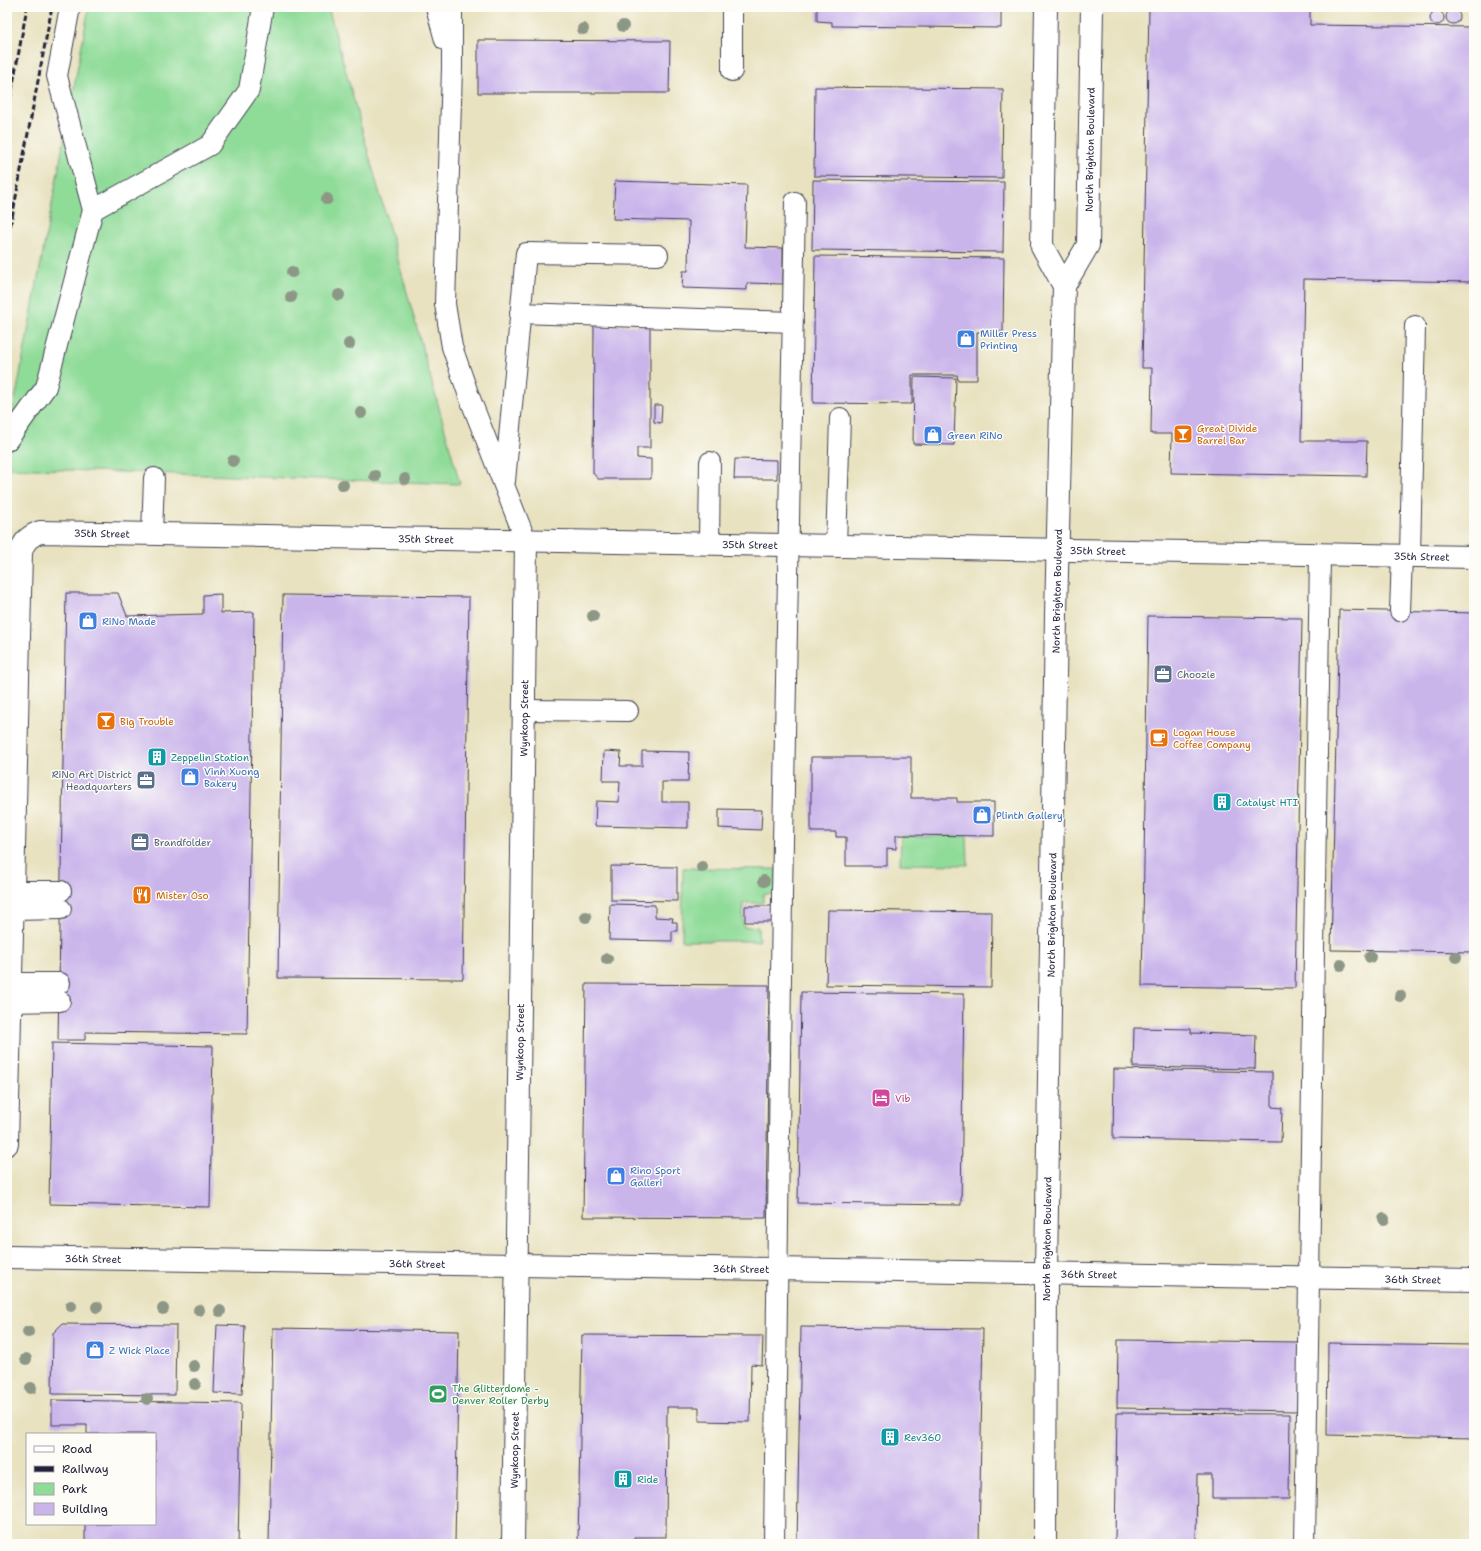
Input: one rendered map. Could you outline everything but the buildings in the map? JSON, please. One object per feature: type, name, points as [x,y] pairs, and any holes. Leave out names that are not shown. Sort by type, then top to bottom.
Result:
[{"type":"street","points":[[1046,7],[1042,246],[1064,286]]},
{"type":"street","name":"North Brighton Boulevard","points":[[1045,1544],[1046,1273],[1064,286],[1088,245],[1092,7]]},
{"type":"street","name":"35th Street","points":[[13,901],[21,552],[23,544],[27,539],[33,534],[40,532],[1474,557]]},
{"type":"street","name":"Wynkoop Street","points":[[513,1544],[526,541]]},
{"type":"street","points":[[7,1144],[13,901]]},
{"type":"street","name":"36th Street","points":[[7,1257],[1474,1280]]},
{"type":"lane","points":[[7,441],[46,387],[93,210],[57,76],[70,7]]},
{"type":"lane","points":[[93,210],[210,145],[249,90],[263,7]]},
{"type":"lane","points":[[436,7],[452,68]]},
{"type":"lane","points":[[452,7],[452,68],[445,304],[452,347],[464,382],[526,541]]},
{"type":"lane","points":[[732,7],[732,71]]},
{"type":"lane","points":[[774,1544],[788,545],[795,202]]},
{"type":"lane","points":[[504,486],[526,253],[658,255]]},
{"type":"lane","points":[[520,313],[793,322]]},
{"type":"lane","points":[[1400,611],[1406,556],[1415,326]]},
{"type":"lane","points":[[836,546],[840,418]]},
{"type":"lane","points":[[708,544],[710,462]]},
{"type":"lane","points":[[152,534],[154,478]]},
{"type":"lane","points":[[1305,1544],[1320,555]]},
{"type":"lane","points":[[524,710],[628,711]]},
{"type":"lane","points":[[13,901],[61,900]]},
{"type":"lane","points":[[11,993],[60,992]]},
{"type":"green space","points":[[89,7],[328,7],[460,484],[7,468],[7,443]]},
{"type":"green space","points":[[901,836],[967,836],[968,865],[900,864]]},
{"type":"green space","points":[[683,868],[776,869],[776,894],[763,894],[763,903],[743,903],[743,927],[758,927],[759,941],[682,941]]},
{"type":"railway","points":[[7,117],[27,7]]},
{"type":"railway","points":[[7,244],[52,7]]},
{"type":"place","name":"Miller Press Printing","points":[[966,339]]},
{"type":"place","name":"Great Divide Barrel Bar","points":[[1183,434]]},
{"type":"place","name":"Green RiNo","points":[[933,435]]},
{"type":"place","name":"RiNo Made","points":[[88,621]]},
{"type":"place","name":"Choozle","points":[[1163,674]]},
{"type":"place","name":"Big Trouble","points":[[106,721]]},
{"type":"place","name":"Logan House Coffee Company","points":[[1159,738]]},
{"type":"place","name":"Zeppelin Station","points":[[157,757]]},
{"type":"place","name":"Vinh Xuong Bakery","points":[[190,777]]},
{"type":"place","name":"RiNo Art District Headquarters","points":[[146,780]]},
{"type":"place","name":"Catalyst HTI","points":[[1222,802]]},
{"type":"place","name":"Plinth Gallery","points":[[982,815]]},
{"type":"place","name":"Brandfolder","points":[[140,842]]},
{"type":"place","name":"Mister Oso","points":[[142,895]]},
{"type":"place","name":"Vib","points":[[881,1098]]},
{"type":"place","name":"Rino Sport Galleri","points":[[616,1176]]},
{"type":"place","name":"Z Wick Place","points":[[95,1350]]},
{"type":"place","name":"The Glitterdome - Denver Roller Derby","points":[[438,1394]]},
{"type":"place","name":"Rev360","points":[[890,1437]]},
{"type":"place","name":"Ride","points":[[623,1479]]}]
